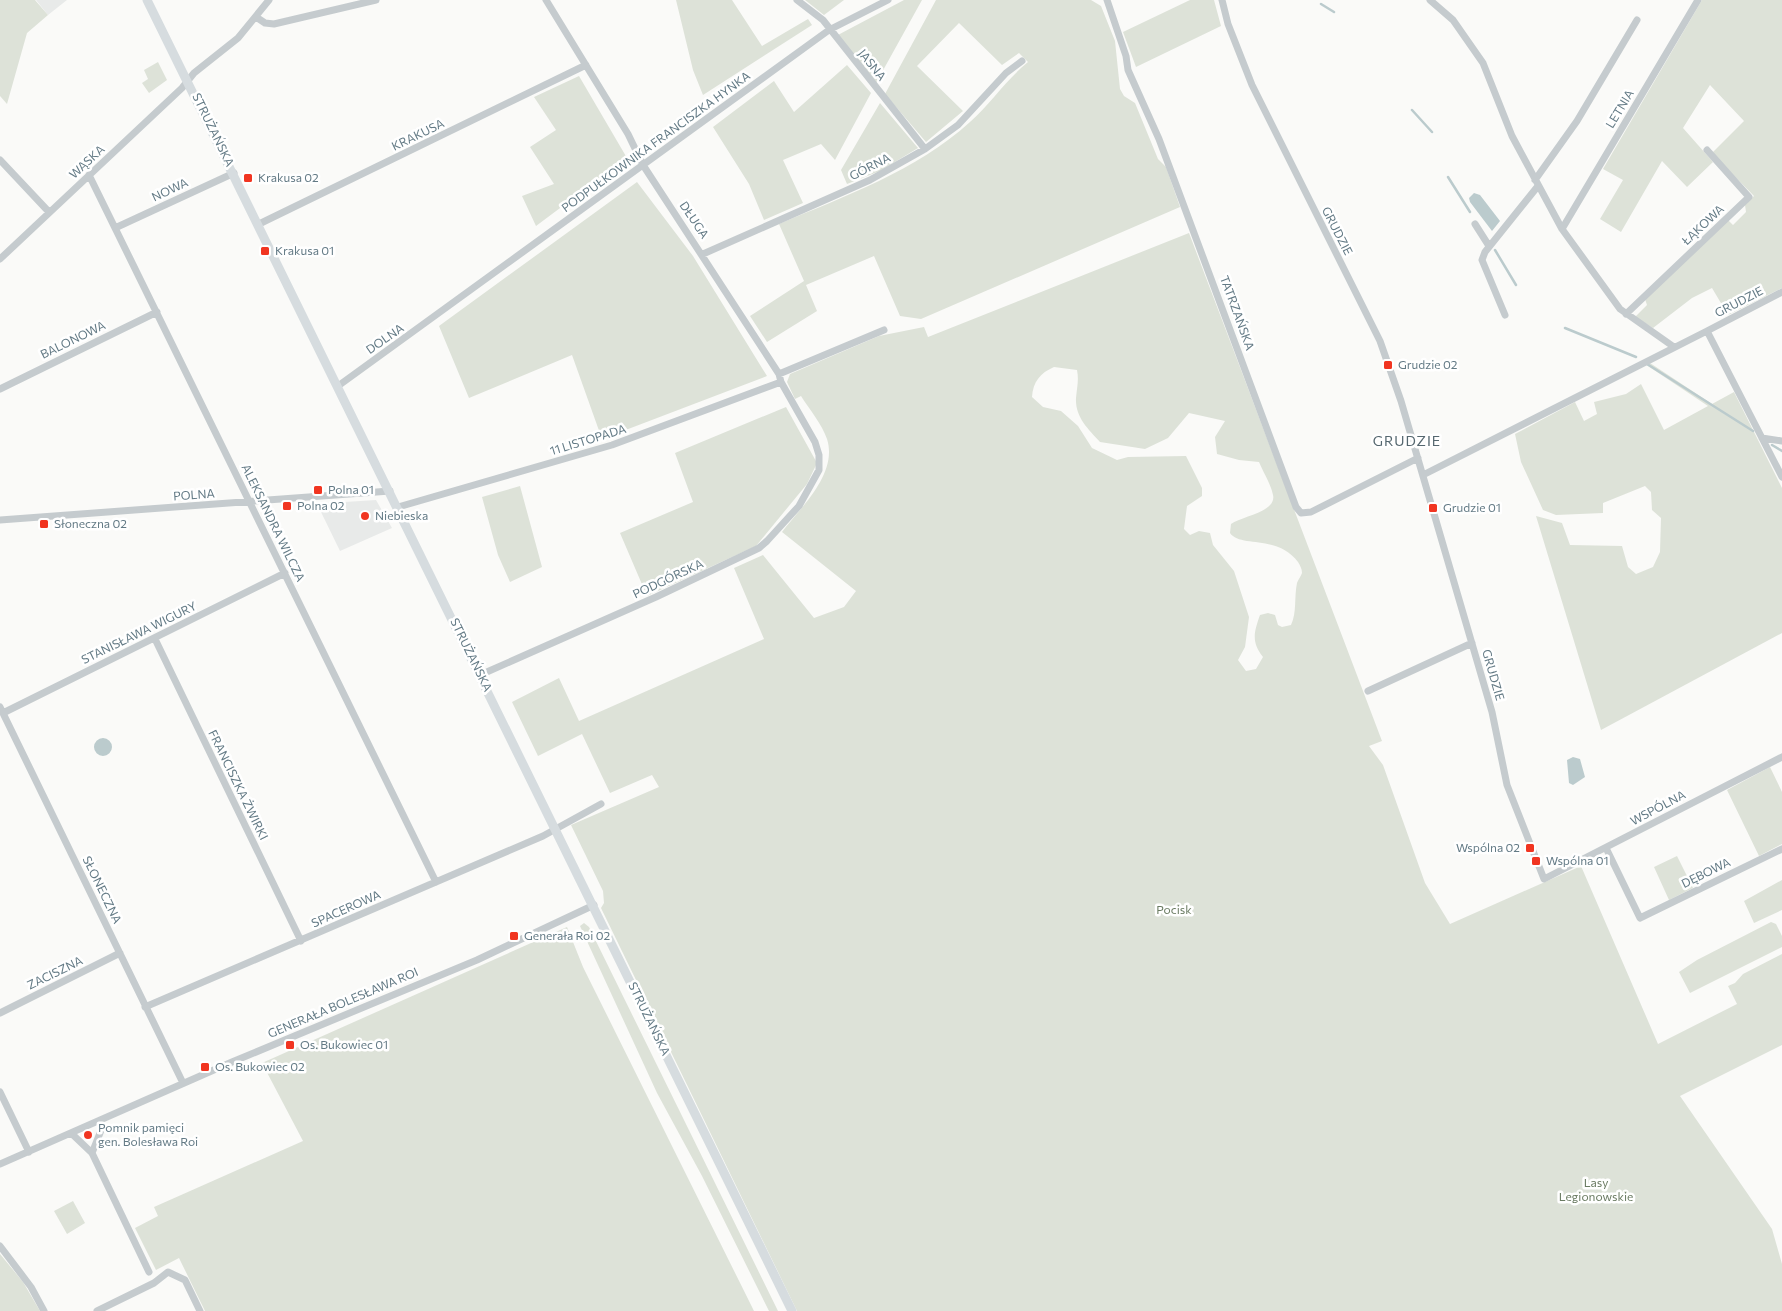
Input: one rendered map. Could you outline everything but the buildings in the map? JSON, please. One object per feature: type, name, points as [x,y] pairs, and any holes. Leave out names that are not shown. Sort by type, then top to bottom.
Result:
[{"type":"main road","name":"STRUŻAŃSKA","points":[[148,0],[792,1311]]},
{"type":"street","name":"WĄSKA","points":[[0,259],[189,81],[194,73],[224,51],[269,0]]},
{"type":"street","points":[[256,17],[265,23],[274,24],[376,0]]},
{"type":"street","name":"DŁUGA","points":[[546,0],[628,134],[643,165],[703,254],[780,378],[815,442],[820,455]]},
{"type":"street","name":"JASNA","points":[[797,0],[823,20],[925,149]]},
{"type":"street","name":"PODPUŁKOWNIKA FRANCISZKA HYNKA","points":[[443,311],[829,30],[888,0]]},
{"type":"street","name":"TATRZAŃSKA","points":[[1108,0],[1126,56],[1128,70],[1160,139],[1296,507],[1301,513],[1311,512],[1418,458]]},
{"type":"street","name":"GRUDZIE","points":[[1222,0],[1228,24],[1252,85],[1380,341],[1418,458],[1492,712],[1506,785],[1544,879]]},
{"type":"street","points":[[1430,0],[1453,20],[1483,63],[1512,136],[1562,229],[1615,303],[1626,314],[1674,347]]},
{"type":"street","name":"LETNIA","points":[[1562,229],[1698,0]]},
{"type":"street","points":[[1505,315],[1483,267],[1482,260],[1489,246],[1536,183],[1577,121],[1637,20]]},
{"type":"street","name":"GÓRNA","points":[[703,254],[870,180],[925,149],[958,125],[1006,73],[1022,62]]},
{"type":"street","name":"KRAKUSA","points":[[259,224],[586,65]]},
{"type":"street","name":"ŁĄKOWA","points":[[1626,314],[1749,197],[1707,150]]},
{"type":"street","points":[[0,160],[49,212]]},
{"type":"street","name":"NOWA","points":[[116,228],[234,173]]},
{"type":"street","name":"ALEKSANDRA WILCZA","points":[[89,175],[436,882]]},
{"type":"street","points":[[1475,224],[1489,246]]},
{"type":"street","name":"GRUDZIE","points":[[1423,475],[1782,292]]},
{"type":"street","name":"DOLNA","points":[[338,386],[443,311]]},
{"type":"street","name":"BALONOWA","points":[[0,389],[157,312]]},
{"type":"street","name":"11 LISTOPADA","points":[[398,507],[612,446],[780,378],[884,330]]},
{"type":"street","name":"GRUDZIE","points":[[1707,331],[1782,477]]},
{"type":"street","points":[[1762,438],[1782,441]]},
{"type":"street","name":"PODGÓRSKA","points":[[480,675],[656,597],[759,548],[799,506],[819,470],[820,455]]},
{"type":"street","name":"POLNA","points":[[0,520],[251,503],[390,491]]},
{"type":"street","name":"STANISŁAWA WIGURY","points":[[1,710],[154,639],[284,572]]},
{"type":"street","name":"FRANCISZKA ŻWIRKI","points":[[154,639],[301,941]]},
{"type":"street","points":[[1368,691],[1472,643]]},
{"type":"street","name":"SŁONECZNA","points":[[1,710],[183,1083]]},
{"type":"street","name":"WSPÓLNA","points":[[1544,879],[1782,757]]},
{"type":"street","name":"SPACEROWA","points":[[145,1007],[556,830],[601,804]]},
{"type":"street","name":"DĘBOWA","points":[[1606,848],[1640,918],[1782,849]]},
{"type":"street","name":"GENERAŁA BOLESŁAWA ROI","points":[[0,1164],[183,1083],[477,960],[594,905]]},
{"type":"street","name":"ZACISZNA","points":[[0,1013],[120,953]]},
{"type":"street","points":[[0,1092],[29,1152]]},
{"type":"street","points":[[92,1153],[102,1128],[100,1120]]},
{"type":"street","points":[[71,1133],[92,1153],[149,1272]]},
{"type":"street","points":[[0,1246],[31,1287],[44,1311]]},
{"type":"street","points":[[97,1311],[154,1283],[168,1272],[185,1280],[200,1311]]},
{"type":"shaded area","points":[[36,0],[67,0],[48,15]]},
{"type":"shaded area","points":[[1474,193],[1480,195],[1500,221],[1492,231],[1470,202],[1469,198]]},
{"type":"shaded area","points":[[376,500],[392,528],[340,551],[321,512],[327,508],[346,508],[345,502]]},
{"type":"shaded area","points":[[103,738],[109,741],[112,747],[109,753],[103,756],[97,753],[94,747],[97,741]]},
{"type":"shaded area","points":[[1573,757],[1580,759],[1585,777],[1573,785],[1569,783],[1567,760]]},
{"type":"green space","points":[[0,0],[35,0],[48,15],[27,33],[7,104],[0,96]]},
{"type":"green space","points":[[676,0],[732,0],[762,46],[808,19],[812,25],[703,95],[693,70]]},
{"type":"green space","points":[[805,0],[844,0],[824,15]]},
{"type":"green space","points":[[904,0],[922,0],[876,83],[836,36]]},
{"type":"green space","points":[[936,0],[1091,0],[1101,6],[1115,41],[1120,89],[1124,96],[1135,103],[1158,159],[1166,167],[1180,207],[921,319],[900,316],[874,256],[806,285],[817,311],[767,342],[750,316],[804,281],[779,224],[879,181],[927,155],[970,122],[1028,62],[1019,53],[1002,65],[959,23],[917,66],[963,111],[926,142],[885,94]]},
{"type":"green space","points":[[1190,0],[1214,0],[1221,26],[1136,67],[1123,32]]},
{"type":"green space","points":[[1702,0],[1782,0],[1782,288],[1728,315],[1712,288],[1692,298],[1653,328],[1635,317],[1647,305],[1645,299],[1728,220],[1733,225],[1746,212],[1745,205],[1754,196],[1712,153],[1744,121],[1710,85],[1683,128],[1713,162],[1687,187],[1662,161],[1621,232],[1600,219],[1623,180],[1603,169]]},
{"type":"green space","points":[[158,62],[167,80],[149,93],[142,83],[148,79],[144,70]]},
{"type":"green space","points":[[847,65],[871,93],[835,160],[821,144],[783,160],[803,203],[764,220],[749,184],[713,127],[774,81],[794,112]]},
{"type":"green space","points":[[579,76],[627,158],[536,226],[522,196],[554,184],[530,147],[556,130],[534,97]]},
{"type":"green space","points":[[880,103],[918,148],[880,171],[847,184],[841,170]]},
{"type":"green space","points":[[637,182],[693,256],[767,376],[602,439],[572,355],[469,398],[439,326]]},
{"type":"green space","points":[[1189,233],[1382,741],[1369,746],[1383,765],[1425,883],[1450,924],[1581,866],[1658,1044],[1737,1004],[1728,986],[1735,983],[1743,974],[1782,954],[1782,1045],[1680,1096],[1772,1229],[1782,1264],[1782,1311],[797,1311],[601,908],[604,903],[603,891],[571,825],[659,787],[652,775],[610,793],[582,734],[538,756],[512,702],[559,678],[579,721],[764,639],[734,568],[763,555],[814,618],[844,607],[856,591],[782,532],[816,489],[823,477],[829,452],[825,433],[819,422],[801,396],[795,399],[787,382],[790,374],[879,336],[924,327],[928,337]],"holes":[[[1054,367],[1077,370],[1076,405],[1083,422],[1100,442],[1145,449],[1168,438],[1189,413],[1225,421],[1215,437],[1217,454],[1239,460],[1259,462],[1271,487],[1273,501],[1264,510],[1231,524],[1230,533],[1242,540],[1270,544],[1280,548],[1289,553],[1298,562],[1302,573],[1297,583],[1294,615],[1291,625],[1282,627],[1278,625],[1275,615],[1268,613],[1260,615],[1256,627],[1255,642],[1263,657],[1256,669],[1246,671],[1238,660],[1245,647],[1249,617],[1234,571],[1213,545],[1210,533],[1199,531],[1190,535],[1184,529],[1187,506],[1202,496],[1202,488],[1186,456],[1128,457],[1117,460],[1092,448],[1078,426],[1061,411],[1043,407],[1032,397],[1036,382],[1049,369]]]},
{"type":"green space","points":[[1650,363],[1712,404],[1734,392],[1782,488],[1782,633],[1601,730],[1536,516],[1562,523],[1570,545],[1622,546],[1628,567],[1636,574],[1653,567],[1660,552],[1661,518],[1652,510],[1651,492],[1645,486],[1603,503],[1603,513],[1556,515],[1543,510],[1521,462],[1515,434],[1575,402],[1584,421],[1597,414],[1594,402],[1626,394],[1641,384],[1664,430],[1708,406],[1645,364]]},
{"type":"green space","points":[[786,407],[817,463],[807,484],[756,546],[647,596],[620,533],[693,502],[675,453]]},
{"type":"green space","points":[[520,486],[542,567],[510,582],[498,555],[482,497]]},
{"type":"green space","points":[[1770,767],[1782,792],[1782,844],[1759,856],[1727,790]]},
{"type":"green space","points":[[1677,856],[1693,888],[1669,900],[1654,867]]},
{"type":"green space","points":[[1782,880],[1782,910],[1754,923],[1744,901]]},
{"type":"green space","points":[[1771,922],[1776,924],[1782,936],[1782,947],[1690,993],[1679,972],[1697,960]]},
{"type":"green space","points":[[584,923],[589,927],[778,1311],[769,1311],[702,1176],[657,1093],[580,926]]},
{"type":"green space","points":[[567,927],[583,967],[754,1311],[205,1311],[179,1258],[156,1270],[135,1228],[158,1216],[154,1207],[303,1141],[262,1063]]},
{"type":"green space","points":[[73,1201],[85,1223],[67,1234],[54,1211]]},
{"type":"green space","points":[[0,1254],[23,1282],[40,1311],[0,1311]]},
{"type":"waterway","points":[[1321,4],[1334,12]]},
{"type":"waterway","points":[[1412,110],[1432,132]]},
{"type":"waterway","points":[[1448,177],[1470,212]]},
{"type":"waterway","points":[[1495,250],[1516,285]]},
{"type":"waterway","points":[[1565,328],[1636,357]]},
{"type":"waterway","points":[[1647,364],[1753,431]]},
{"type":"waterway","points":[[1772,445],[1782,451]]},
{"type":"place","name":"Krakusa 02","points":[[248,178]]},
{"type":"place","name":"Krakusa 01","points":[[265,251]]},
{"type":"place","name":"Grudzie 02","points":[[1388,365]]},
{"type":"place","name":"Polna 01","points":[[318,490]]},
{"type":"place","name":"Polna 02","points":[[287,506]]},
{"type":"place","name":"Grudzie 01","points":[[1433,508]]},
{"type":"place","name":"Niebieska","points":[[365,516]]},
{"type":"place","name":"Słoneczna 02","points":[[44,524]]},
{"type":"place","name":"Wspólna 02","points":[[1530,848]]},
{"type":"place","name":"Wspólna 01","points":[[1536,861]]},
{"type":"place","name":"Generała Roi 02","points":[[514,936]]},
{"type":"place","name":"Os. Bukowiec 01","points":[[290,1045]]},
{"type":"place","name":"Os. Bukowiec 02","points":[[205,1067]]},
{"type":"place","name":"Pomnik pamięci gen. Bolesława Roi","points":[[88,1135]]},
{"type":"district","name":"GRUDZIE","points":[[1407,441]]},
{"type":"park label","name":"Pocisk","points":[[1174,910]]},
{"type":"park label","name":"Lasy Legionowskie","points":[[1596,1190]]}]
